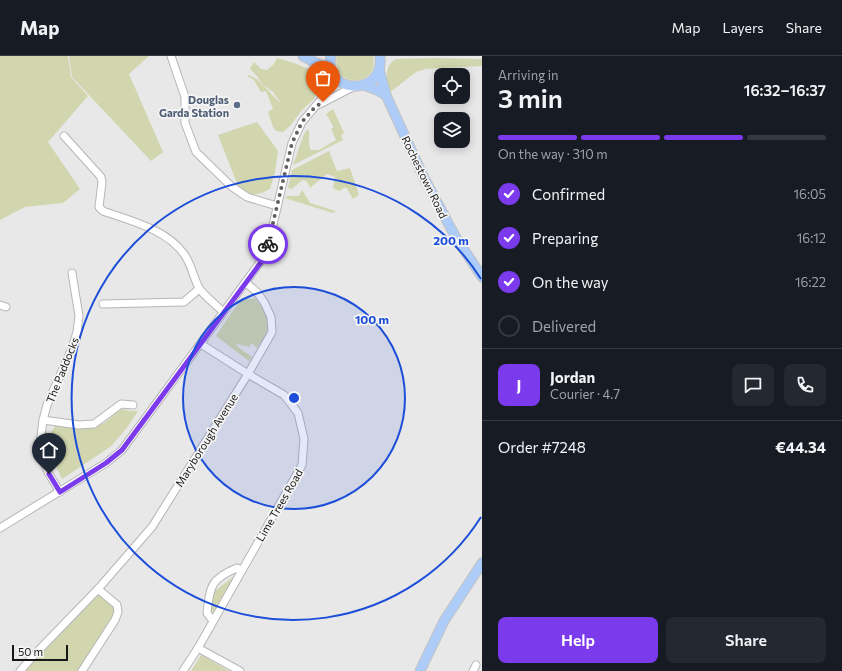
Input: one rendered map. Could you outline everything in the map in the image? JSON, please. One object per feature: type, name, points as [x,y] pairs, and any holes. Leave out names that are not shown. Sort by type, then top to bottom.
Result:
[{"type":"main road","points":[[304,56],[334,74]]},
{"type":"main road","points":[[330,56],[330,65],[334,74],[340,82],[353,87],[364,85],[376,76],[380,62],[389,56]]},
{"type":"main road","name":"Rochestown Road","points":[[380,62],[386,95],[426,181],[455,236],[482,277]]},
{"type":"main road","points":[[364,85],[386,95]]},
{"type":"main road","points":[[420,671],[444,622],[482,562]]},
{"type":"street","points":[[171,56],[185,97],[185,123],[196,152],[231,186],[247,197],[277,206]]},
{"type":"street","points":[[0,528],[106,463],[122,450],[246,283],[262,261],[266,251],[292,143],[302,122],[325,96],[334,74]]},
{"type":"street","points":[[315,107],[353,87]]},
{"type":"street","points":[[64,136],[101,177],[102,182],[99,208],[103,211],[154,230],[171,241],[184,253],[192,268],[199,289],[223,312]]},
{"type":"street","name":"The Paddocks","points":[[60,492],[49,474],[42,456],[40,444],[43,420],[77,332],[79,316],[72,273]]},
{"type":"street","name":"Maryborough Avenue","points":[[20,671],[98,589],[152,527],[248,374],[272,332],[270,317],[264,302],[257,292],[246,283]]},
{"type":"street","points":[[103,304],[184,302],[199,289]]},
{"type":"street","name":"Lime Trees Road","points":[[183,671],[302,466],[304,439],[298,413],[284,395],[201,344]]},
{"type":"street","points":[[43,420],[79,425],[94,424],[121,404],[133,405]]},
{"type":"street","points":[[213,621],[207,613],[210,591],[216,580],[237,568],[242,570]]},
{"type":"street","points":[[82,671],[115,620],[118,612],[117,605],[98,589]]},
{"type":"street","points":[[197,649],[240,671]]},
{"type":"green space","points":[[0,56],[68,56],[71,77],[88,96],[48,142],[80,189],[63,203],[25,207],[0,220]]},
{"type":"green space","points":[[69,56],[149,56],[129,74],[163,152],[151,161],[72,77]]},
{"type":"green space","points":[[337,56],[373,56],[373,67],[369,74],[363,79],[347,79],[341,74],[337,67]]},
{"type":"green space","points":[[277,58],[321,74],[314,99],[302,110],[290,126],[283,132],[276,131],[273,127],[268,112],[273,109],[266,91],[261,92],[254,80],[247,76],[249,75],[257,79],[282,105],[273,92],[263,85],[250,69],[254,62],[261,69],[267,70],[274,64]]},
{"type":"green space","points":[[396,59],[482,59],[482,66],[425,69],[416,72],[389,93],[387,83],[388,69],[389,65]]},
{"type":"green space","points":[[333,109],[344,133],[341,135],[343,140],[293,165],[304,134],[308,129],[309,145],[311,150],[319,150],[336,140],[331,129],[333,126],[326,114]]},
{"type":"green space","points":[[257,122],[278,151],[275,172],[270,189],[262,193],[249,195],[238,186],[218,135]]},
{"type":"green space","points":[[329,151],[337,171],[350,168],[359,195],[353,199],[346,187],[339,191],[333,188],[335,177],[327,174],[311,188],[306,181],[302,180],[292,189],[288,188],[292,170]]},
{"type":"green space","points":[[302,190],[310,203],[336,211],[333,213],[285,198],[287,196],[299,196]]},
{"type":"green space","points":[[255,298],[265,313],[268,327],[257,348],[251,343],[250,347],[236,344],[252,357],[249,361],[216,336],[240,302],[244,299]]},
{"type":"green space","points":[[122,409],[138,411],[126,429],[110,447],[62,479],[56,466],[48,458],[49,436],[55,426],[67,428],[91,428],[104,423]]},
{"type":"green space","points":[[233,577],[234,578],[214,612],[211,611],[212,593]]},
{"type":"green space","points":[[98,589],[117,605],[118,612],[82,671],[20,671]]},
{"type":"green space","points":[[201,655],[229,671],[191,671]]},
{"type":"way so far","points":[[268,244],[292,143],[296,132],[302,122],[315,107],[323,102]]},
{"type":"place","name":"Douglas Garda Station","points":[[237,105]]},
{"type":"route","points":[[49,474],[60,492],[106,463],[122,450],[262,261],[268,244]]}]
